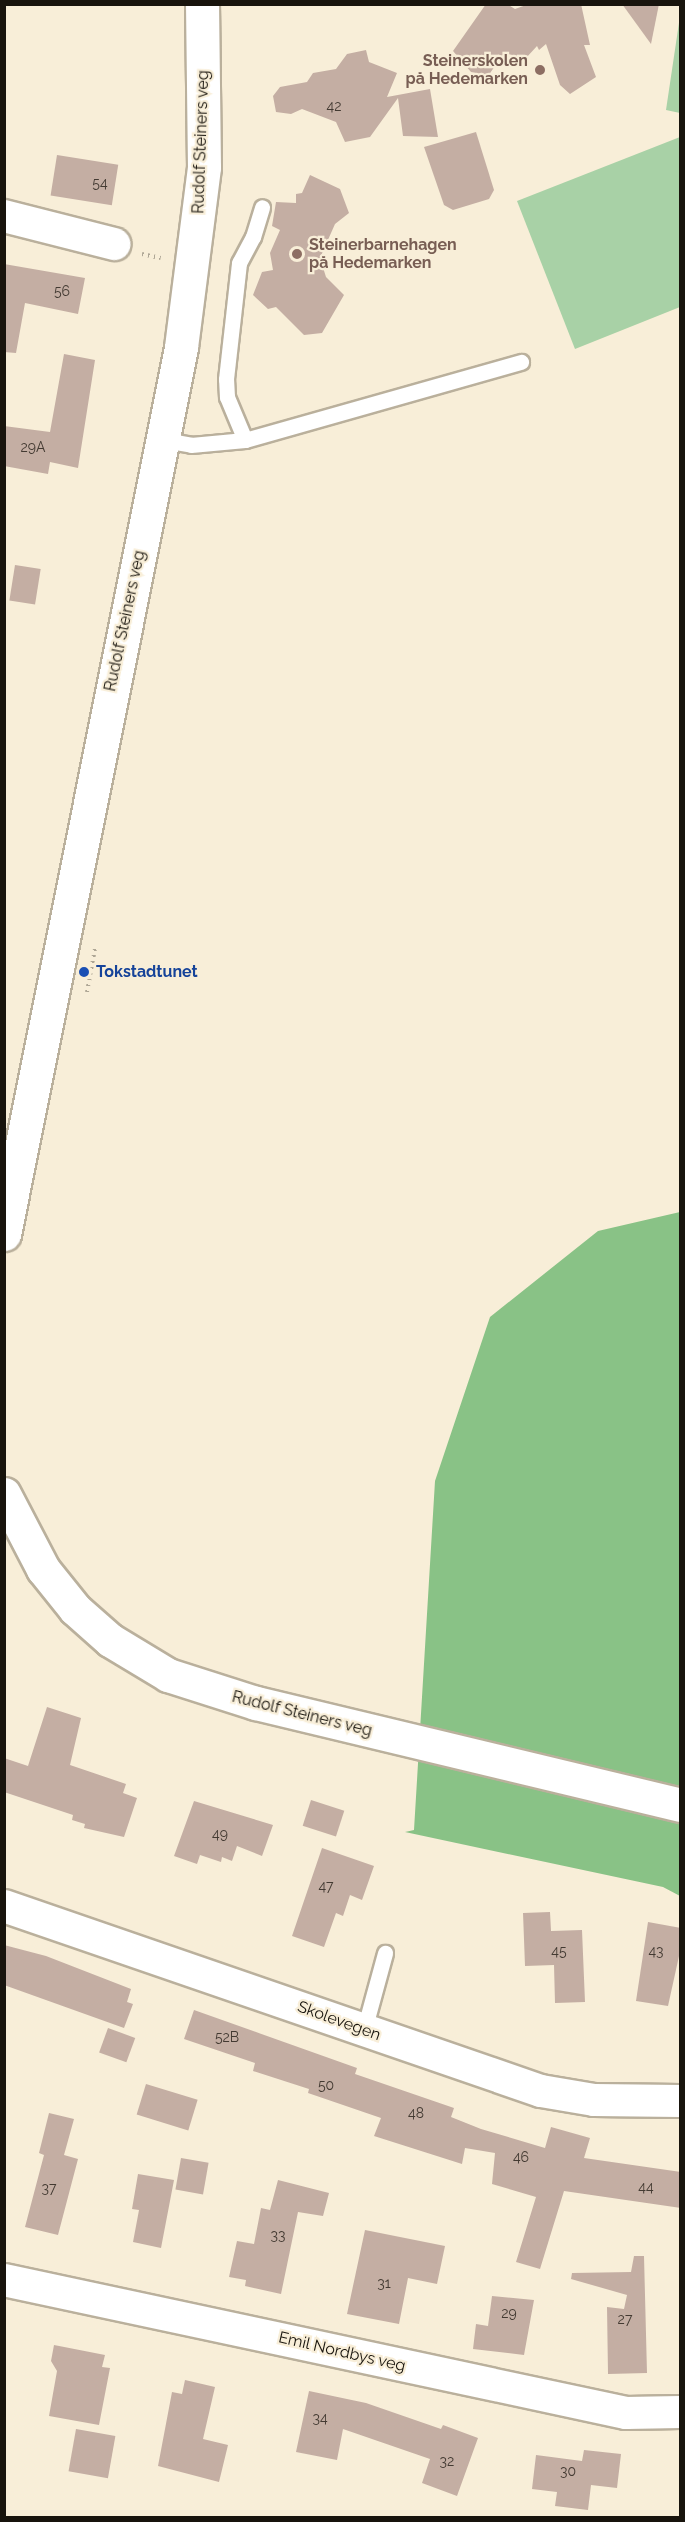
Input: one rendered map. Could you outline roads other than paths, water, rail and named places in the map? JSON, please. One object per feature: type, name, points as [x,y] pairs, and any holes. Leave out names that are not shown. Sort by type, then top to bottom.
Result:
[{"type":"street","name":"Rudolf Steiners veg","points":[[4,1234],[9,1190],[107,704],[164,440],[188,304],[204,167],[202,4]]},
{"type":"street","points":[[4,216],[114,244]]},
{"type":"street","name":"Rudolf Steiners veg","points":[[7,1509],[43,1569],[75,1609],[110,1640],[168,1675],[256,1703],[681,1805]]},
{"type":"street","name":"Skolevegen","points":[[4,1906],[541,2091],[594,2100],[681,2102]]},
{"type":"street","name":"Emil Nordbys veg","points":[[4,2280],[626,2414],[681,2412]]},
{"type":"lane","points":[[245,440],[227,397],[226,380],[239,263],[253,237],[262,207]]},
{"type":"lane","points":[[164,440],[200,445],[245,440],[521,362]]},
{"type":"lane","points":[[364,2030],[385,1953]]},
{"type":"place","name":"Steinerskolen på Hedemarken","points":[[540,70]]},
{"type":"place","name":"Steinerbarnehagen på Hedemarken","points":[[297,254]]},
{"type":"place","name":"Tokstadtunet","points":[[84,972]]}]
